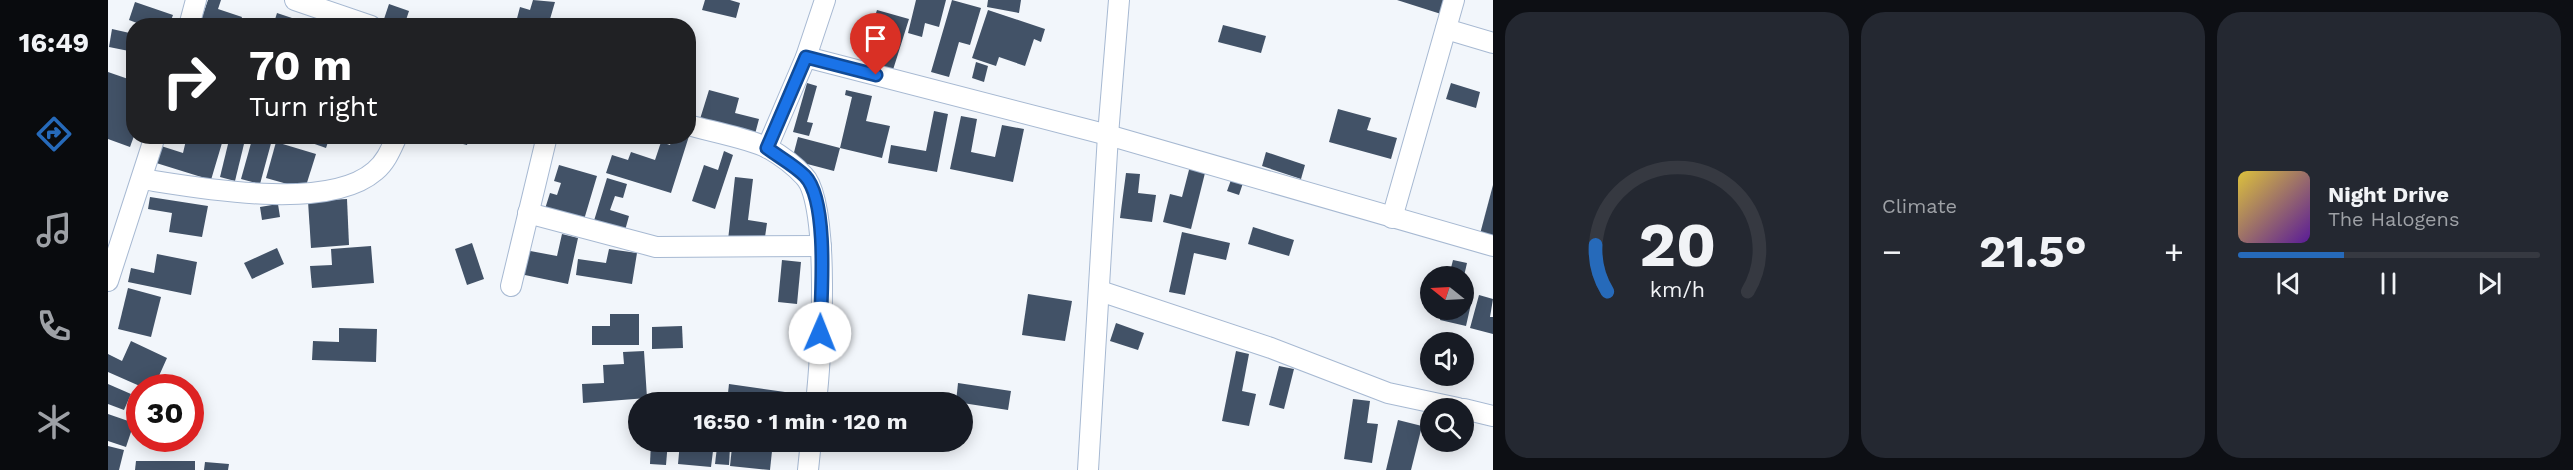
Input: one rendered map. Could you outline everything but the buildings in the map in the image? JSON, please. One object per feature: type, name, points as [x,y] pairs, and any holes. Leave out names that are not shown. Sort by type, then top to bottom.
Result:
[{"type":"street","points":[[191,18],[196,0]]},
{"type":"street","points":[[295,0],[348,18]]},
{"type":"street","points":[[767,148],[806,57],[825,0]]},
{"type":"street","points":[[1088,470],[1108,135],[1119,0]]},
{"type":"street","points":[[1392,218],[1454,0]]},
{"type":"street","points":[[1446,29],[1493,43]]},
{"type":"street","points":[[806,57],[1108,135],[1493,246]]},
{"type":"street","points":[[696,127],[767,148],[806,177],[817,202],[821,246],[820,376],[818,392]]},
{"type":"street","points":[[108,281],[153,144]]},
{"type":"street","points":[[142,179],[221,191],[271,194],[319,192],[352,184],[375,171],[388,155],[393,144]]},
{"type":"street","points":[[511,286],[545,144]]},
{"type":"street","points":[[528,213],[656,247],[821,246]]},
{"type":"street","points":[[1100,291],[1271,348],[1388,393],[1420,400]]},
{"type":"street","points":[[1474,411],[1493,416]]},
{"type":"street","points":[[808,470],[810,452]]},
{"type":"route","points":[[820,333],[821,246],[817,202],[806,177],[767,148],[806,57],[876,75]]}]
